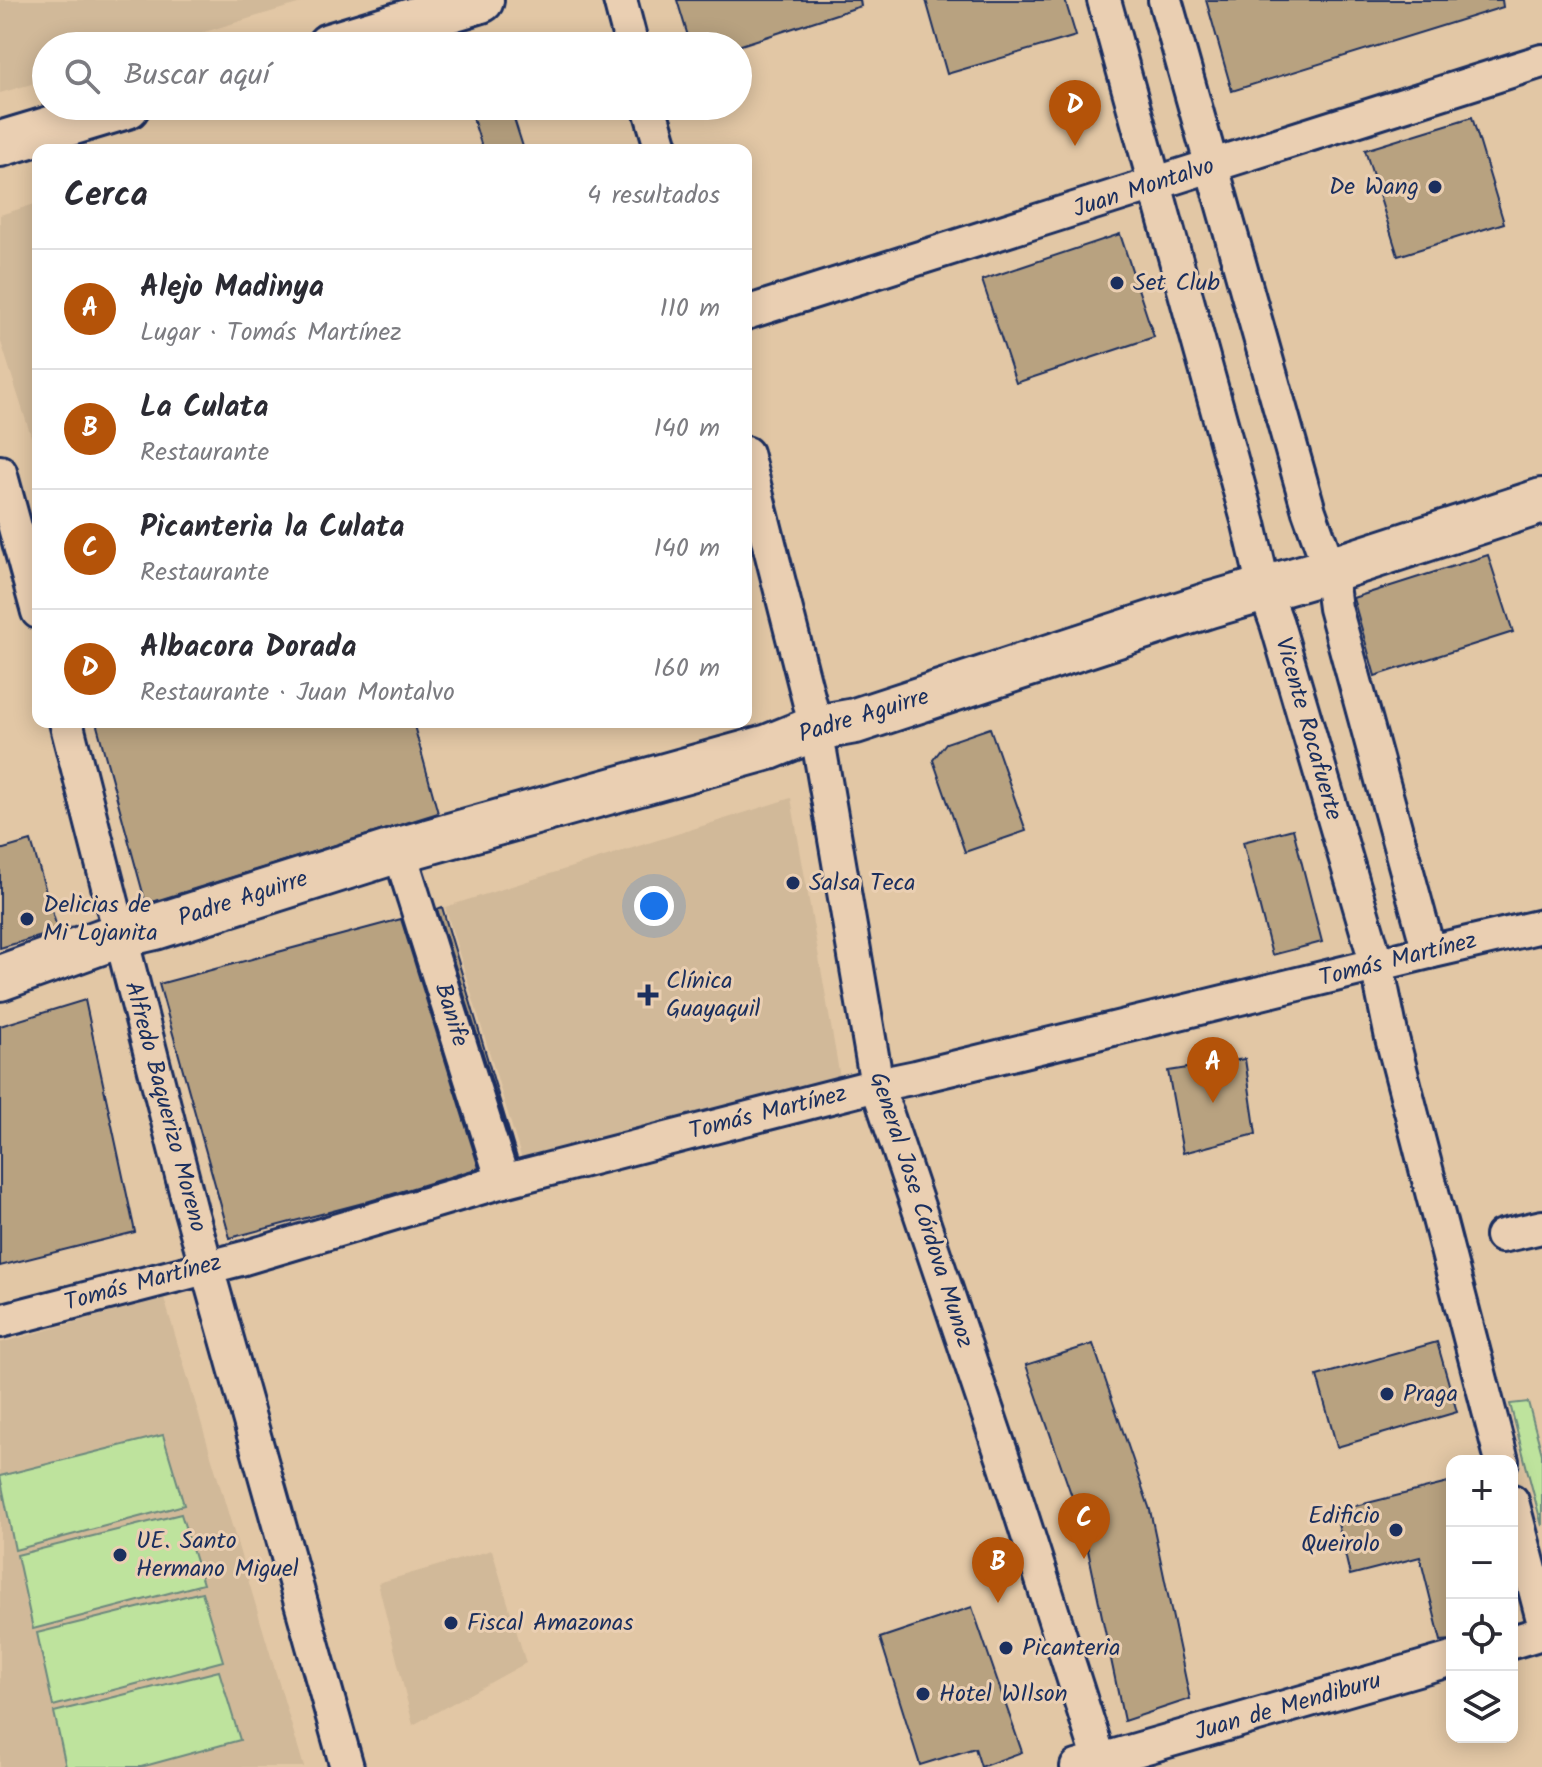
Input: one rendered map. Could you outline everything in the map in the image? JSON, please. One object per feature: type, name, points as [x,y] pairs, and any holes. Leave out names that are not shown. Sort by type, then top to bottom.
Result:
[{"type":"main road","points":[[375,32],[481,0]]},
{"type":"main road","points":[[0,144],[80,120]]},
{"type":"main road","name":"Padre Aguirre","points":[[0,978],[120,935],[155,927],[399,850],[769,747],[816,728],[855,721],[1542,501]]},
{"type":"street","points":[[620,0],[628,32]]},
{"type":"street","name":"Vicente Rocafuerte","points":[[1104,0],[1264,588],[1377,965],[1392,1038],[1500,1455]]},
{"type":"street","points":[[1165,0],[1309,511],[1330,570],[1335,608],[1429,952]]},
{"type":"street","name":"Juan Montalvo","points":[[752,311],[1542,61]]},
{"type":"street","points":[[653,120],[660,144]]},
{"type":"street","points":[[0,472],[32,590]]},
{"type":"street","name":"General Jose Córdova Munoz","points":[[752,477],[816,728],[877,1085],[1006,1467],[1093,1765]]},
{"type":"street","name":"Alfredo Baquerizo Moreno","points":[[68,728],[207,1267],[347,1767]]},
{"type":"street","name":"Banife","points":[[399,850],[503,1181]]},
{"type":"street","name":"Tomás Martínez","points":[[0,1321],[259,1253],[503,1181],[877,1085],[1542,926]]},
{"type":"street","points":[[1502,1236],[1542,1227]]},
{"type":"street","points":[[1518,1524],[1542,1616]]},
{"type":"street","points":[[1518,1640],[1542,1633]]},
{"type":"street","name":"Juan de Mendiburu","points":[[1093,1765],[1446,1661]]},
{"type":"shaded area","points":[[0,0],[311,0],[205,32],[32,32],[32,84],[0,93]]},
{"type":"shaded area","points":[[32,205],[32,439],[0,339],[0,215]]},
{"type":"shaded area","name":"Clínica Guayaquil","points":[[791,798],[841,1083],[523,1163],[445,907]]},
{"type":"shaded area","name":"UE. Santo Hermano Miguel","points":[[164,1298],[304,1767],[0,1767],[0,1343]]},
{"type":"shaded area","name":"Fiscal Amazonas","points":[[492,1550],[526,1663],[413,1725],[378,1583]]},
{"type":"green space","points":[[1528,1402],[1542,1454],[1542,1526],[1510,1404]]},
{"type":"green space","points":[[163,1435],[184,1505],[15,1550],[0,1476]]},
{"type":"green space","points":[[181,1514],[203,1584],[33,1629],[17,1555]]},
{"type":"green space","points":[[202,1592],[223,1661],[53,1706],[37,1633]]},
{"type":"green space","points":[[219,1671],[240,1740],[141,1767],[66,1767],[54,1712]]},
{"type":"building","points":[[677,0],[860,0],[861,6],[752,41],[752,32],[687,32]]},
{"type":"building","points":[[926,0],[1065,0],[1076,36],[947,74]]},
{"type":"building","points":[[1206,0],[1502,0],[1503,7],[1232,91]]},
{"type":"building","name":"De Wang","points":[[1472,117],[1504,223],[1398,256],[1365,150]]},
{"type":"building","points":[[473,120],[514,120],[522,144],[481,144]]},
{"type":"building","points":[[1120,234],[1154,337],[1016,383],[982,280]]},
{"type":"building","points":[[1488,555],[1513,632],[1375,676],[1353,598]]},
{"type":"building","points":[[98,728],[415,728],[438,813],[146,904]]},
{"type":"building","points":[[990,728],[1026,831],[965,852],[933,760],[946,743]]},
{"type":"building","points":[[1293,829],[1322,942],[1272,955],[1243,842]]},
{"type":"building","points":[[31,841],[58,931],[0,948],[0,850]]},
{"type":"building","points":[[442,907],[517,1158],[437,909]]},
{"type":"building","points":[[401,919],[479,1168],[230,1238],[159,984]]},
{"type":"building","points":[[85,1000],[135,1232],[0,1266],[0,1026]]},
{"type":"building","points":[[1245,1059],[1256,1134],[1183,1153],[1168,1071]]},
{"type":"building","name":"Praga","points":[[1437,1342],[1457,1412],[1337,1447],[1317,1376]]},
{"type":"building","points":[[1093,1344],[1150,1510],[1190,1699],[1124,1721],[1084,1531],[1026,1365]]},
{"type":"building","name":"Edificio Queirolo","points":[[1446,1483],[1446,1641],[1441,1641],[1420,1557],[1350,1575],[1335,1511]]},
{"type":"building","points":[[972,1607],[1022,1752],[981,1767],[975,1748],[920,1765],[880,1638]]},
{"type":"place","name":"Albacora Dorada","points":[[1075,146]]},
{"type":"place","name":"De Wang","points":[[1435,187]]},
{"type":"place","name":"Set Club","points":[[1117,283]]},
{"type":"place","name":"Salsa Teca","points":[[793,883]]},
{"type":"place","name":"Delicias de Mi Lojanita","points":[[27,919]]},
{"type":"place","name":"Clínica Guayaquil","points":[[648,995]]},
{"type":"place","name":"Alejo Madinya","points":[[1213,1103]]},
{"type":"place","name":"Praga","points":[[1387,1394]]},
{"type":"place","name":"Edificio Queirolo","points":[[1396,1530]]},
{"type":"place","name":"UE. Santo Hermano Miguel","points":[[120,1555]]},
{"type":"place","name":"Picanteria la Culata","points":[[1084,1559]]},
{"type":"place","name":"La Culata","points":[[998,1603]]},
{"type":"place","name":"Fiscal Amazonas","points":[[451,1623]]},
{"type":"place","name":"Picanteria","points":[[1006,1648]]},
{"type":"place","name":"Hotel WIlson","points":[[923,1694]]}]
